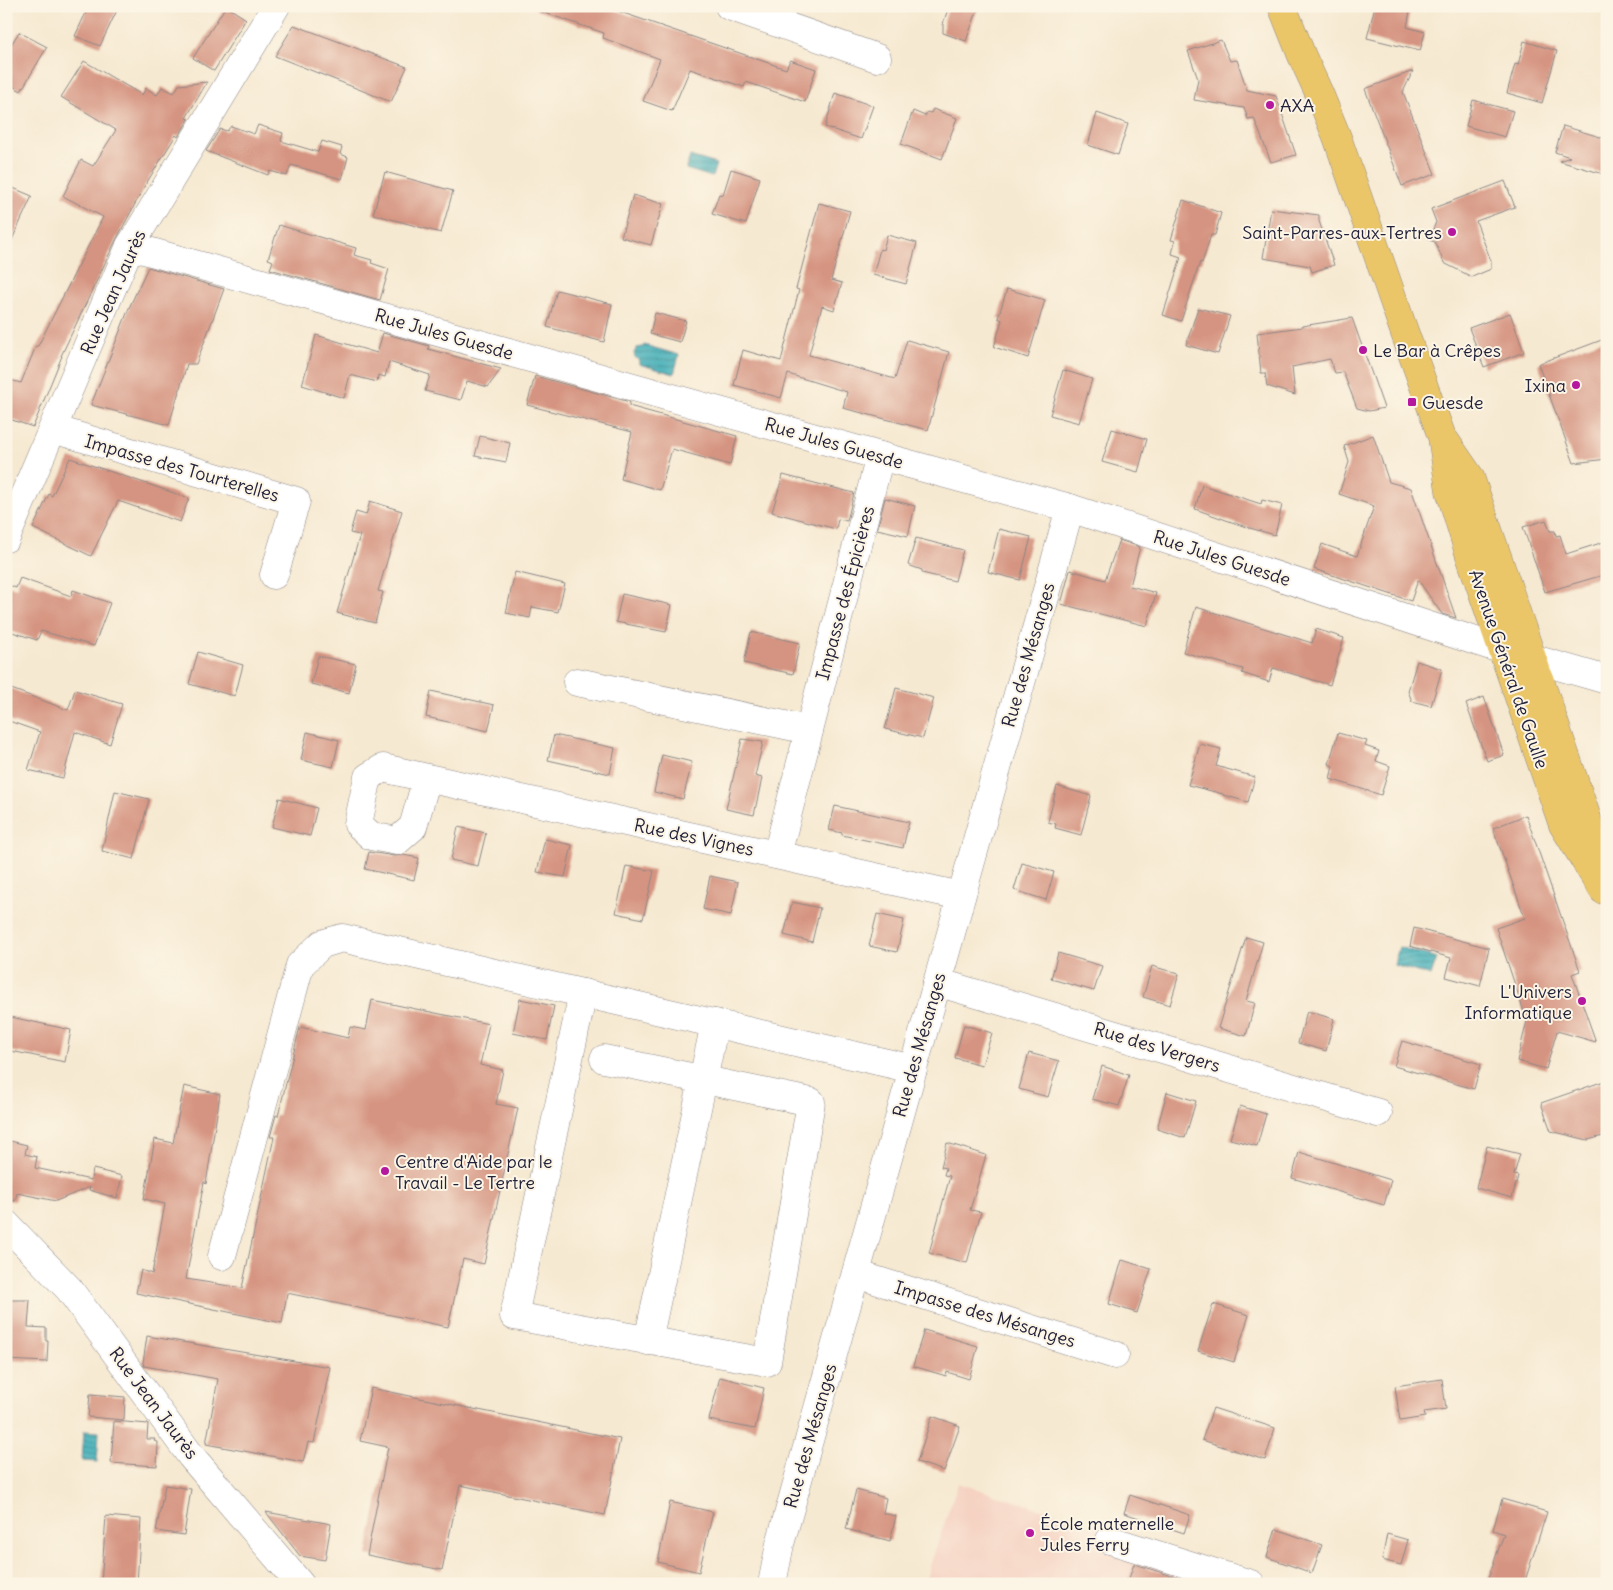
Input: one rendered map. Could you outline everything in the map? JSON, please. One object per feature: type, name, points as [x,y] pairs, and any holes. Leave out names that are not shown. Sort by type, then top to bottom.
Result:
[{"type":"main road","name":"Avenue Général de Gaulle","points":[[1282,6],[1337,137],[1442,437],[1450,491],[1470,556],[1564,825],[1605,896]]},
{"type":"main road","name":"Avenue Général de Gaulle","points":[[1442,437],[1470,477],[1588,821],[1605,896]]},
{"type":"street","name":"Rue Jean Jaurès","points":[[6,538],[130,246],[276,6]]},
{"type":"street","points":[[729,6],[877,58]]},
{"type":"street","name":"Rue Jules Guesde","points":[[130,246],[1070,508],[1503,650],[1607,680]]},
{"type":"street","name":"Impasse des Tourterelles","points":[[53,429],[296,501],[274,575]]},
{"type":"street","name":"Impasse des Épicières","points":[[777,855],[880,456]]},
{"type":"street","name":"Rue des Mésanges","points":[[772,1584],[780,1544],[1070,508]]},
{"type":"street","points":[[577,682],[809,730]]},
{"type":"street","name":"Rue des Vignes","points":[[427,778],[961,896]]},
{"type":"street","points":[[222,1256],[300,965],[322,944],[342,938],[913,1069]]},
{"type":"street","name":"Rue des Vergers","points":[[937,982],[1378,1113]]},
{"type":"street","points":[[583,993],[514,1316],[767,1362],[811,1102],[604,1059]]},
{"type":"street","points":[[648,1341],[715,1023]]},
{"type":"street","name":"Rue Jean Jaurès","points":[[6,1224],[69,1289],[191,1456],[300,1584]]},
{"type":"street","name":"Impasse des Mésanges","points":[[856,1274],[1115,1355]]},
{"type":"street","points":[[1110,1540],[1251,1584]]},
{"type":"shaded area","name":"École maternelle Jules Ferry","points":[[958,1483],[1279,1584],[924,1584]]},
{"type":"water","points":[[690,156],[716,164],[712,177],[686,169]]},
{"type":"water","points":[[644,345],[679,355],[674,374],[639,364],[634,353],[637,348]]},
{"type":"water","points":[[1399,947],[1437,958],[1431,976],[1394,965]]},
{"type":"water","points":[[84,1431],[99,1432],[97,1462],[82,1461]]},
{"type":"building","points":[[89,6],[119,6],[100,46],[75,36]]},
{"type":"building","points":[[226,6],[246,19],[214,71],[193,58]]},
{"type":"building","points":[[537,6],[603,6],[786,69],[790,60],[816,69],[805,102],[746,82],[744,87],[690,69],[672,111],[643,101],[660,59],[603,38],[604,33],[536,10]]},
{"type":"building","points":[[949,6],[979,6],[966,41],[943,33],[943,24]]},
{"type":"building","points":[[1375,6],[1411,6],[1407,27],[1425,32],[1420,51],[1367,38]]},
{"type":"building","points":[[294,25],[407,67],[391,102],[275,56]]},
{"type":"building","points":[[19,32],[47,47],[21,91],[6,82],[6,53]]},
{"type":"building","points":[[1221,40],[1230,61],[1237,60],[1247,90],[1276,96],[1296,155],[1271,162],[1254,118],[1248,119],[1244,108],[1194,100],[1198,79],[1188,51]]},
{"type":"building","points":[[1524,41],[1557,51],[1542,103],[1507,93],[1515,64],[1518,65]]},
{"type":"building","points":[[84,61],[142,95],[146,88],[157,95],[162,87],[174,93],[179,85],[207,82],[186,118],[189,119],[178,137],[176,135],[144,187],[116,240],[61,356],[33,427],[6,418],[6,379],[21,383],[36,346],[38,346],[103,217],[63,196],[81,160],[93,166],[116,130],[61,97]]},
{"type":"building","points":[[1413,71],[1403,92],[1435,174],[1402,186],[1365,89]]},
{"type":"building","points":[[835,93],[873,106],[861,139],[825,127]]},
{"type":"building","points":[[1473,100],[1513,111],[1505,137],[1466,126]]},
{"type":"building","points":[[933,109],[957,118],[942,159],[901,144],[913,111],[925,116],[927,112],[931,113]]},
{"type":"building","points":[[1097,113],[1128,124],[1118,155],[1088,145]]},
{"type":"building","points":[[258,125],[283,133],[281,141],[318,152],[322,141],[342,147],[340,154],[348,157],[342,179],[291,165],[287,176],[270,171],[268,175],[206,151],[220,129],[227,131],[231,126],[254,134]]},
{"type":"building","points":[[1563,126],[1607,139],[1607,175],[1559,161],[1570,157],[1555,152]]},
{"type":"building","points":[[731,169],[760,178],[746,224],[712,214],[719,194],[723,195]]},
{"type":"building","points":[[385,172],[453,191],[441,233],[373,214]]},
{"type":"building","name":"Saint-Parres-aux-Tertres","points":[[1505,181],[1515,207],[1476,221],[1491,261],[1491,269],[1472,277],[1444,263],[1435,242],[1429,240],[1436,222],[1431,209]]},
{"type":"building","points":[[6,185],[32,196],[6,253]]},
{"type":"building","points":[[633,195],[663,204],[651,245],[621,237]]},
{"type":"building","points":[[1183,200],[1221,213],[1215,235],[1211,235],[1202,263],[1200,262],[1181,321],[1163,315],[1181,257],[1172,254],[1175,241],[1171,240]]},
{"type":"building","points":[[819,203],[850,211],[831,280],[842,283],[834,310],[822,306],[809,355],[895,379],[907,340],[949,352],[928,430],[843,408],[847,392],[788,374],[781,398],[734,385],[743,350],[781,361],[799,290],[796,289]]},
{"type":"building","points":[[1271,209],[1319,215],[1319,221],[1334,265],[1312,272],[1310,266],[1263,258]]},
{"type":"building","points":[[279,225],[356,248],[354,255],[372,260],[371,263],[389,269],[380,300],[270,269],[273,261],[268,259]]},
{"type":"building","points":[[887,235],[917,243],[906,284],[873,275],[880,249],[883,250]]},
{"type":"building","points":[[148,267],[224,289],[196,364],[187,364],[169,425],[91,405],[129,308]]},
{"type":"building","points":[[1007,289],[1045,300],[1028,358],[994,347],[1002,320],[998,318]]},
{"type":"building","points":[[557,290],[612,304],[604,342],[547,327]]},
{"type":"building","points":[[1198,308],[1230,316],[1218,354],[1186,345]]},
{"type":"building","points":[[655,313],[686,321],[680,342],[650,334]]},
{"type":"building","points":[[1510,313],[1524,352],[1484,367],[1469,328]]},
{"type":"building","points":[[1352,318],[1384,408],[1369,411],[1357,408],[1343,372],[1335,373],[1330,359],[1292,367],[1295,395],[1267,386],[1265,373],[1261,373],[1257,333]]},
{"type":"building","points":[[383,333],[429,346],[428,349],[501,369],[488,387],[467,381],[461,400],[425,391],[430,375],[389,362],[385,377],[378,375],[377,382],[350,375],[344,398],[302,385],[316,335],[377,353]]},
{"type":"building","name":"Ixina","points":[[1607,338],[1607,459],[1574,463],[1538,364]]},
{"type":"building","points":[[1063,370],[1092,379],[1079,423],[1050,415]]},
{"type":"building","points":[[535,376],[630,402],[629,406],[737,436],[730,465],[672,449],[660,490],[621,479],[632,432],[527,405]]},
{"type":"building","points":[[1112,429],[1147,439],[1138,472],[1102,462]]},
{"type":"building","points":[[1373,435],[1389,482],[1411,488],[1456,618],[1442,614],[1418,580],[1411,601],[1314,569],[1322,544],[1357,556],[1374,506],[1339,494],[1349,462],[1344,446]]},
{"type":"building","points":[[480,436],[510,443],[506,462],[475,456]]},
{"type":"building","points":[[70,458],[189,498],[180,522],[118,501],[91,556],[33,528],[49,494],[52,496]]},
{"type":"building","points":[[783,475],[854,493],[847,521],[838,519],[836,529],[772,512]]},
{"type":"building","points":[[1202,485],[1261,504],[1262,500],[1282,505],[1275,535],[1195,509]]},
{"type":"building","points":[[885,498],[915,506],[908,536],[877,529]]},
{"type":"building","points":[[370,501],[402,511],[378,591],[383,592],[375,623],[337,613],[360,535],[350,533],[353,522],[356,512],[366,515]]},
{"type":"building","points":[[1546,520],[1550,531],[1555,531],[1556,536],[1560,535],[1566,554],[1607,541],[1607,574],[1545,592],[1523,527]]},
{"type":"building","points":[[999,529],[1031,537],[1020,580],[988,572]]},
{"type":"building","points":[[916,538],[963,550],[955,581],[922,573],[922,570],[908,565]]},
{"type":"building","points":[[1119,540],[1140,547],[1130,586],[1156,593],[1147,626],[1061,604],[1070,570],[1105,580]]},
{"type":"building","points":[[515,572],[565,584],[558,612],[532,607],[530,618],[506,613]]},
{"type":"building","points":[[20,578],[71,596],[73,590],[110,603],[94,646],[41,631],[37,640],[6,630],[6,584],[16,588]]},
{"type":"building","points":[[622,594],[672,605],[666,632],[616,622]]},
{"type":"building","points":[[1196,607],[1312,643],[1316,629],[1344,638],[1330,685],[1273,668],[1269,682],[1242,673],[1243,669],[1183,652]]},
{"type":"building","points":[[751,632],[800,643],[793,674],[744,663]]},
{"type":"building","points":[[198,652],[243,665],[235,696],[189,684]]},
{"type":"building","points":[[318,656],[356,664],[349,693],[311,684]]},
{"type":"building","points":[[1417,661],[1442,669],[1431,706],[1412,701],[1408,691]]},
{"type":"building","points":[[6,687],[68,710],[75,690],[122,704],[110,744],[75,732],[63,778],[28,770],[40,732],[6,720]]},
{"type":"building","points":[[896,688],[934,698],[923,738],[885,729]]},
{"type":"building","points":[[431,691],[494,705],[488,731],[426,717]]},
{"type":"building","points":[[1484,697],[1504,755],[1487,761],[1466,704]]},
{"type":"building","points":[[307,732],[339,740],[333,767],[301,760]]},
{"type":"building","points":[[1338,733],[1367,741],[1365,746],[1379,751],[1376,761],[1390,766],[1381,795],[1330,779],[1333,766],[1329,764]]},
{"type":"building","points":[[554,735],[615,748],[610,774],[548,760]]},
{"type":"building","points":[[742,739],[763,742],[755,776],[762,778],[754,815],[726,809]]},
{"type":"building","points":[[1200,744],[1221,749],[1216,766],[1255,777],[1248,802],[1188,785]]},
{"type":"building","points":[[662,755],[692,762],[683,799],[654,792]]},
{"type":"building","points":[[1057,786],[1091,796],[1081,835],[1055,828],[1056,824],[1048,822]]},
{"type":"building","points":[[115,791],[149,799],[134,859],[102,851]]},
{"type":"building","points":[[279,798],[317,808],[310,836],[272,827]]},
{"type":"building","points":[[835,806],[909,822],[903,848],[842,835],[842,833],[829,830]]},
{"type":"building","points":[[1526,815],[1580,971],[1572,974],[1596,1042],[1557,1031],[1546,1069],[1517,1061],[1527,1021],[1496,928],[1525,918],[1493,828]]},
{"type":"building","points":[[458,827],[486,833],[478,866],[451,860]]},
{"type":"building","points":[[545,839],[572,845],[565,877],[537,872]]},
{"type":"building","points":[[369,852],[419,858],[414,880],[365,869]]},
{"type":"building","points":[[1022,863],[1054,872],[1046,900],[1014,890]]},
{"type":"building","points":[[626,866],[654,871],[643,919],[616,913]]},
{"type":"building","points":[[710,876],[738,882],[731,915],[703,909]]},
{"type":"building","points":[[792,902],[820,908],[812,942],[784,935]]},
{"type":"building","points":[[877,914],[904,920],[897,952],[869,946]]},
{"type":"building","points":[[1414,928],[1489,948],[1480,986],[1446,977],[1451,958],[1410,946]]},
{"type":"building","points":[[1246,937],[1263,942],[1246,1001],[1255,1003],[1246,1036],[1218,1028]]},
{"type":"building","points":[[1058,953],[1102,966],[1094,991],[1051,979]]},
{"type":"building","points":[[1152,966],[1179,974],[1170,1005],[1143,997]]},
{"type":"building","points":[[520,999],[554,1006],[547,1040],[513,1033]]},
{"type":"building","name":"Centre d'Aide par le Travail - Le Tertre","points":[[372,1000],[489,1024],[480,1065],[503,1070],[496,1104],[518,1108],[484,1264],[463,1259],[448,1327],[287,1293],[282,1323],[136,1293],[141,1270],[152,1274],[165,1204],[144,1199],[155,1139],[173,1143],[184,1086],[220,1094],[206,1184],[204,1182],[186,1279],[242,1288],[274,1137],[270,1137],[276,1115],[278,1116],[300,1027],[348,1038],[350,1027],[366,1030]]},
{"type":"building","points":[[1307,1011],[1334,1019],[1326,1051],[1298,1043]]},
{"type":"building","points":[[6,1016],[71,1030],[65,1062],[6,1050]]},
{"type":"building","points":[[964,1025],[992,1033],[982,1065],[955,1058]]},
{"type":"building","points":[[1402,1041],[1481,1064],[1474,1089],[1394,1066]]},
{"type":"building","points":[[1029,1053],[1059,1061],[1048,1097],[1019,1089]]},
{"type":"building","points":[[1102,1066],[1129,1075],[1119,1106],[1092,1099]]},
{"type":"building","points":[[1607,1080],[1607,1135],[1588,1140],[1551,1131],[1541,1103]]},
{"type":"building","points":[[1167,1092],[1196,1101],[1185,1138],[1157,1129]]},
{"type":"building","points":[[1240,1106],[1266,1114],[1257,1146],[1230,1139]]},
{"type":"building","points":[[6,1140],[27,1145],[25,1154],[37,1157],[35,1168],[91,1180],[93,1169],[122,1176],[117,1198],[89,1190],[90,1187],[56,1201],[17,1193],[15,1201],[6,1200]]},
{"type":"building","points":[[947,1143],[986,1155],[970,1210],[981,1212],[967,1263],[929,1253],[950,1176],[944,1175],[946,1168],[941,1167]]},
{"type":"building","points":[[1487,1146],[1520,1154],[1514,1175],[1518,1176],[1512,1198],[1476,1188]]},
{"type":"building","points":[[1299,1152],[1391,1180],[1384,1205],[1292,1178]]},
{"type":"building","points":[[1122,1260],[1151,1269],[1137,1313],[1109,1304]]},
{"type":"building","points":[[8,1300],[30,1300],[28,1327],[46,1328],[46,1341],[48,1341],[47,1362],[6,1360]]},
{"type":"building","points":[[1213,1304],[1249,1315],[1234,1362],[1198,1351]]},
{"type":"building","points":[[924,1330],[978,1346],[969,1379],[947,1372],[946,1376],[913,1366]]},
{"type":"building","points":[[147,1336],[330,1367],[314,1443],[308,1442],[303,1462],[206,1444],[218,1379],[144,1366]]},
{"type":"building","points":[[720,1377],[764,1388],[755,1429],[709,1420]]},
{"type":"building","points":[[1442,1379],[1446,1409],[1424,1412],[1425,1417],[1400,1421],[1395,1386]]},
{"type":"building","points":[[371,1388],[620,1439],[605,1515],[460,1485],[442,1570],[367,1555],[388,1447],[360,1441]]},
{"type":"building","points":[[90,1394],[125,1397],[124,1420],[88,1417]]},
{"type":"building","points":[[1213,1408],[1275,1428],[1265,1460],[1202,1440]]},
{"type":"building","points":[[932,1416],[960,1426],[944,1471],[917,1462]]},
{"type":"building","points":[[114,1421],[148,1424],[147,1439],[155,1439],[154,1441],[158,1442],[157,1466],[111,1463]]},
{"type":"building","points":[[165,1485],[191,1489],[184,1535],[156,1531]]},
{"type":"building","points":[[856,1490],[886,1498],[883,1513],[896,1516],[890,1541],[846,1529]]},
{"type":"building","points":[[1130,1495],[1190,1515],[1184,1533],[1124,1513]]},
{"type":"building","points":[[1502,1499],[1547,1512],[1524,1584],[1486,1584],[1504,1534],[1493,1530]]},
{"type":"building","points":[[670,1502],[713,1512],[699,1572],[658,1562]]},
{"type":"building","points":[[266,1512],[331,1524],[325,1560],[300,1556]]},
{"type":"building","points":[[106,1516],[141,1519],[137,1584],[101,1584]]},
{"type":"building","points":[[1276,1529],[1322,1545],[1312,1573],[1267,1557]]},
{"type":"building","points":[[1387,1534],[1408,1540],[1401,1565],[1382,1560]]},
{"type":"building","points":[[1134,1564],[1198,1584],[1127,1584]]},
{"type":"place","name":"AXA","points":[[1270,105]]},
{"type":"place","name":"Saint-Parres-aux-Tertres","points":[[1452,232]]},
{"type":"place","name":"Le Bar à Crêpes","points":[[1363,350]]},
{"type":"place","name":"Ixina","points":[[1576,385]]},
{"type":"place","name":"Guesde","points":[[1412,402]]},
{"type":"place","name":"L'Univers Informatique","points":[[1582,1001]]},
{"type":"place","name":"Centre d'Aide par le Travail - Le Tertre","points":[[385,1171]]},
{"type":"place","name":"École maternelle Jules Ferry","points":[[1030,1533]]}]
